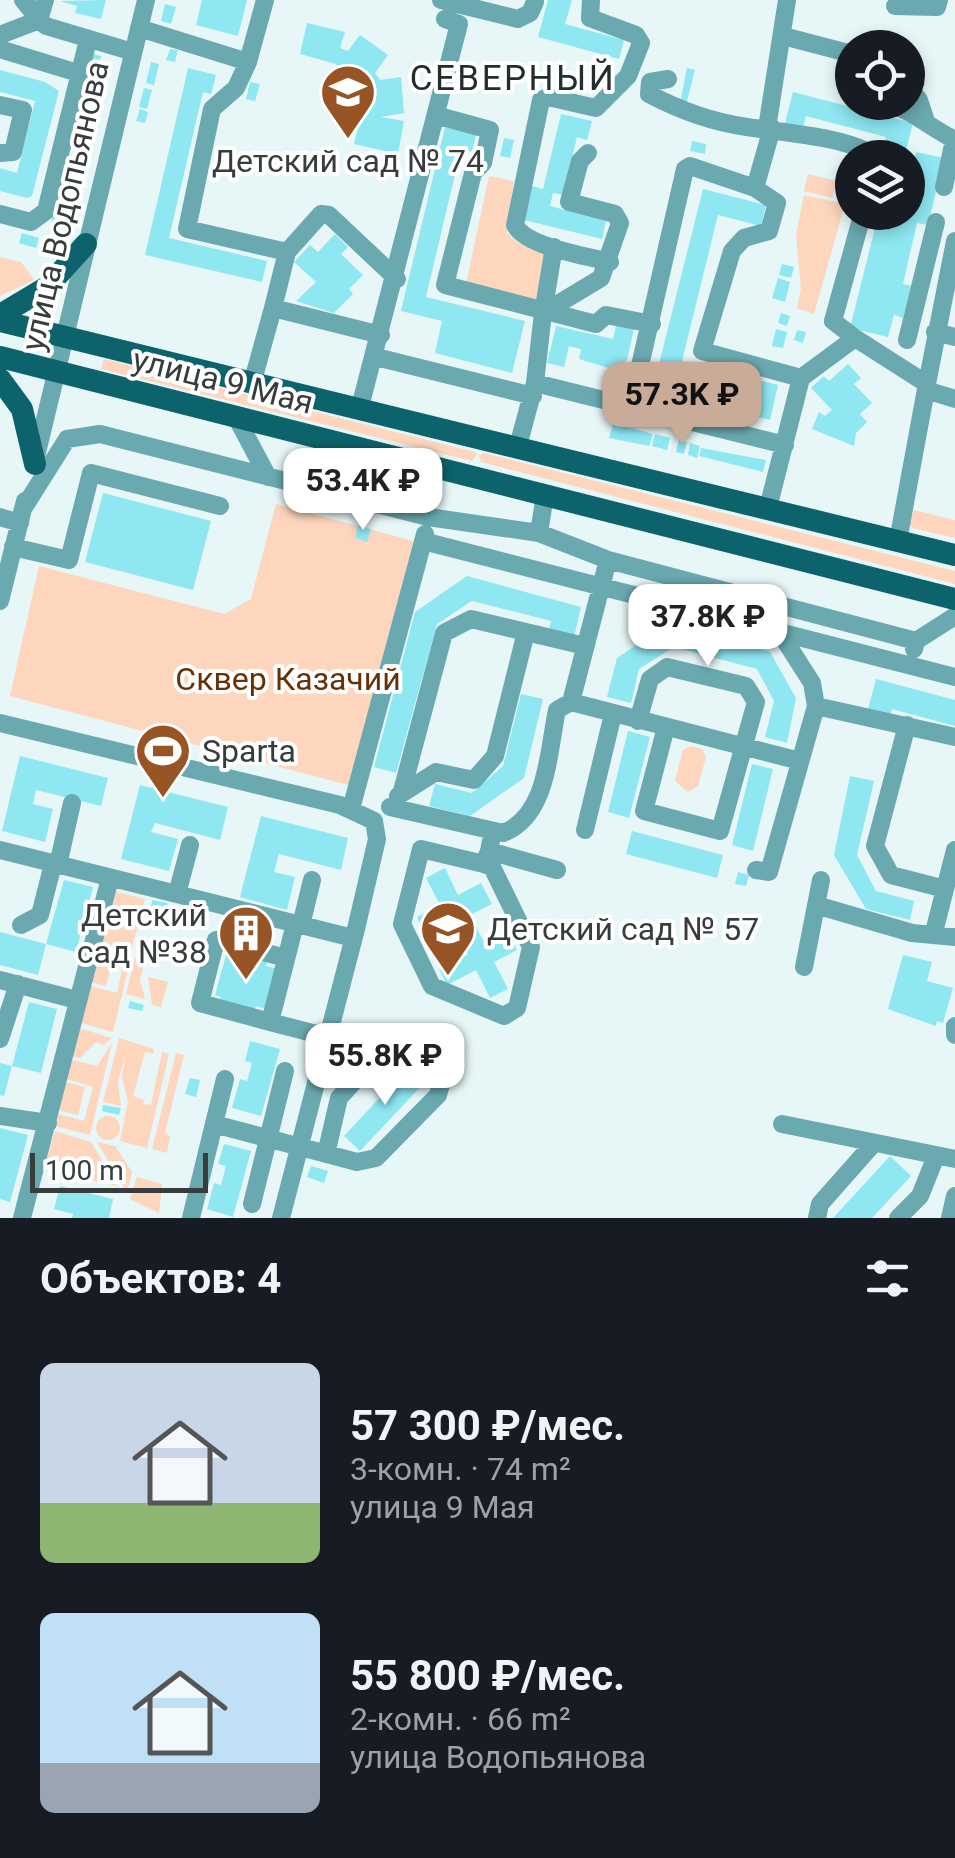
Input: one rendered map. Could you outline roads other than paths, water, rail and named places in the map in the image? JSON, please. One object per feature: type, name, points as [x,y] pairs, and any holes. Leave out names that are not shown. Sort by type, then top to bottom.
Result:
[{"type":"main road","points":[[0,318],[46,287],[86,244]]},
{"type":"main road","name":"улица 9 Мая","points":[[0,318],[955,556]]},
{"type":"main road","name":"улица 9 Мая","points":[[0,358],[955,599]]},
{"type":"main road","points":[[0,379],[22,409],[34,464]]},
{"type":"street","points":[[23,0],[39,20],[88,40],[133,52]]},
{"type":"street","points":[[39,20],[45,0]]},
{"type":"street","name":"улица Водопьянова","points":[[0,601],[146,0]]},
{"type":"street","points":[[265,0],[248,62],[236,88],[212,109],[187,230],[287,252]]},
{"type":"street","points":[[591,0],[590,18],[636,35],[641,43],[628,76],[596,108],[548,96],[541,100],[515,225],[517,232],[554,247],[610,262]]},
{"type":"street","points":[[894,6],[937,6],[938,0]]},
{"type":"street","points":[[443,9],[518,20],[530,13],[535,2]]},
{"type":"street","points":[[755,188],[770,128],[784,2]]},
{"type":"street","points":[[360,407],[460,24],[443,9]]},
{"type":"street","points":[[0,36],[39,20]]},
{"type":"street","points":[[138,28],[248,62]]},
{"type":"street","points":[[783,36],[835,50]]},
{"type":"street","points":[[0,214],[31,222],[46,211],[88,40]]},
{"type":"street","points":[[0,49],[78,73]]},
{"type":"street","points":[[668,79],[650,82],[649,94],[679,110],[749,128],[770,128],[835,146]]},
{"type":"street","points":[[0,105],[23,110],[13,152],[0,153]]},
{"type":"street","points":[[439,116],[490,130],[484,163],[473,173],[445,285],[596,324],[606,315],[652,324]]},
{"type":"street","points":[[925,117],[928,127]]},
{"type":"street","points":[[921,120],[954,140],[944,187]]},
{"type":"street","points":[[543,313],[601,278],[610,262],[619,218],[570,202],[580,161],[588,153]]},
{"type":"street","points":[[632,405],[685,169],[697,166],[755,188],[777,203],[770,231],[744,238],[732,251],[702,352],[802,378]]},
{"type":"street","points":[[254,380],[287,252],[321,214],[329,215],[396,278]]},
{"type":"street","points":[[907,340],[936,222]]},
{"type":"street","points":[[858,230],[833,321],[926,387],[955,399]]},
{"type":"street","points":[[518,446],[534,389],[554,247]]},
{"type":"street","points":[[898,541],[953,248],[931,250]]},
{"type":"street","points":[[273,308],[380,335]]},
{"type":"street","points":[[936,332],[955,338]]},
{"type":"street","points":[[768,508],[802,378],[855,338]]},
{"type":"street","points":[[376,356],[632,405],[784,445]]},
{"type":"street","points":[[236,417],[268,477]]},
{"type":"street","points":[[0,517],[21,516],[58,447],[78,435],[100,434],[428,517],[539,533],[608,560],[916,641]]},
{"type":"street","points":[[14,547],[69,560],[91,473],[220,506]]},
{"type":"street","points":[[539,533],[545,494]]},
{"type":"street","points":[[351,809],[428,517]]},
{"type":"street","points":[[423,542],[955,677]]},
{"type":"street","points":[[571,702],[608,560]]},
{"type":"street","points":[[910,666],[916,641],[955,616]]},
{"type":"street","points":[[374,821],[402,791],[444,632],[471,618],[585,646]]},
{"type":"street","points":[[402,791],[436,772],[474,780],[495,756],[526,632]]},
{"type":"street","points":[[756,870],[769,872],[816,706],[812,683],[780,632]]},
{"type":"street","points":[[638,721],[650,678],[667,667],[746,686],[756,702],[720,831],[644,811],[666,728]]},
{"type":"street","points":[[390,807],[494,831],[519,827],[536,806],[557,710],[571,702],[800,761]]},
{"type":"street","points":[[816,706],[955,737]]},
{"type":"street","points":[[586,830],[614,714]]},
{"type":"street","points":[[0,722],[351,809],[374,821]]},
{"type":"street","points":[[907,725],[875,846],[891,875],[945,889]]},
{"type":"street","points":[[21,925],[40,915],[72,803]]},
{"type":"street","points":[[431,816],[402,924],[432,986],[504,1016],[517,1008],[531,947],[487,857],[494,831]]},
{"type":"street","points":[[280,1218],[354,938],[377,840],[374,821]]},
{"type":"street","points":[[176,894],[190,846]]},
{"type":"street","points":[[420,849],[557,870]]},
{"type":"street","points":[[0,850],[354,938]]},
{"type":"street","points":[[934,932],[955,850]]},
{"type":"street","points":[[22,1218],[110,878]]},
{"type":"street","points":[[270,1022],[312,880]]},
{"type":"street","points":[[804,967],[821,880]]},
{"type":"street","points":[[816,906],[912,933],[955,936]]},
{"type":"street","points":[[214,1124],[356,1162],[376,1158],[438,1095],[448,1060],[200,1004],[216,940],[286,958]]},
{"type":"street","points":[[0,1039],[9,982],[77,1000]]},
{"type":"street","points":[[955,1026],[955,1036]]},
{"type":"street","points":[[326,1154],[339,1098],[389,1044]]},
{"type":"street","points":[[252,1204],[284,1071]]},
{"type":"street","points":[[191,1218],[225,1079]]},
{"type":"street","points":[[0,1116],[48,1123]]},
{"type":"street","points":[[782,1124],[955,1159]]},
{"type":"street","points":[[817,1218],[820,1204],[874,1143]]},
{"type":"street","points":[[898,1218],[920,1196],[936,1156]]},
{"type":"street","points":[[950,1218],[955,1196]]},
{"type":"place","name":"Детский сад № 74","points":[[348,141]]},
{"type":"place","name":"Sparta","points":[[163,800]]},
{"type":"place","name":"Детский сад № 57","points":[[448,978]]},
{"type":"place","name":"Детский сад №38","points":[[246,982]]},
{"type":"district","name":"СЕВЕРНЫЙ","points":[[513,78]]},
{"type":"park label","name":"Сквер Казачий","points":[[288,679]]}]
